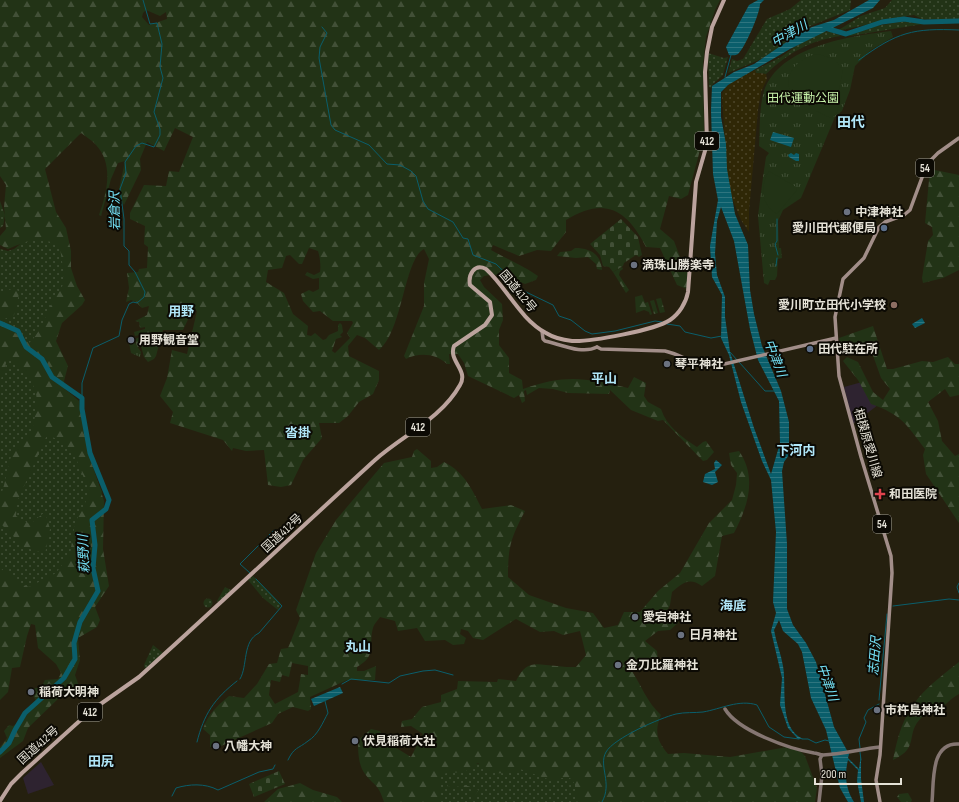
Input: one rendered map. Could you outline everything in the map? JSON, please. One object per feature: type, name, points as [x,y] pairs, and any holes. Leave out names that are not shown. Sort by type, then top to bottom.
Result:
[{"type":"highway","name":"国道412号","points":[[1,798],[22,773],[75,725],[92,710],[139,677],[386,450],[445,406],[456,392],[463,379],[462,372],[453,356],[454,346],[485,325],[492,315],[490,302],[470,285],[470,276],[473,270],[482,267],[488,270],[530,321],[542,331],[564,340],[595,339],[651,327],[672,319],[682,306],[688,292],[696,182],[707,144],[705,72],[707,52],[712,27],[724,0]]},
{"type":"main road","name":"54","points":[[836,338],[835,317],[843,278],[864,258],[879,227],[885,222],[904,215],[910,210],[927,164],[938,153],[959,138]]},
{"type":"main road","points":[[542,331],[543,339],[545,341],[577,349],[590,349],[597,346]]},
{"type":"main road","points":[[595,339],[597,346],[601,349],[666,351],[673,352],[698,365],[720,365],[836,338]]},
{"type":"main road","name":"相模原愛川線","points":[[836,338],[839,376],[861,457],[891,556],[892,573],[876,780],[880,802]]},
{"type":"street","points":[[725,709],[729,716],[737,723],[786,746],[823,755],[879,747]]},
{"type":"street","points":[[932,802],[938,755],[948,745],[959,744]]},
{"type":"street","points":[[819,802],[822,775],[820,759],[823,755]]},
{"type":"shaded area","points":[[862,382],[878,405],[853,424],[844,387]]},
{"type":"shaded area","points":[[41,762],[54,785],[28,794],[23,778]]},
{"type":"green space","points":[[0,0],[720,0],[706,37],[703,64],[704,135],[688,195],[681,199],[669,196],[660,229],[674,241],[680,257],[688,266],[687,289],[677,285],[660,248],[646,247],[631,223],[622,215],[613,210],[603,208],[592,209],[566,220],[566,232],[551,251],[537,250],[519,256],[493,245],[491,250],[538,276],[536,280],[525,284],[499,274],[484,276],[480,280],[484,287],[502,304],[503,320],[499,330],[499,345],[509,358],[509,373],[522,380],[523,389],[538,384],[564,379],[587,380],[628,388],[634,377],[646,383],[644,396],[648,402],[661,409],[667,421],[676,431],[697,447],[706,441],[714,452],[707,460],[703,461],[663,420],[658,421],[631,410],[610,390],[609,394],[568,393],[553,389],[539,388],[527,395],[526,390],[524,391],[525,401],[522,403],[519,395],[514,398],[468,376],[464,363],[458,354],[449,354],[450,364],[428,355],[417,355],[406,359],[404,356],[424,306],[424,283],[429,259],[424,249],[417,255],[412,266],[399,312],[387,340],[379,350],[365,338],[357,335],[348,346],[349,356],[379,371],[379,380],[373,394],[359,402],[348,416],[339,423],[319,423],[322,438],[303,460],[291,485],[281,487],[268,485],[264,450],[246,451],[233,448],[232,451],[223,440],[170,423],[173,412],[160,396],[167,378],[172,350],[187,354],[197,311],[193,309],[183,330],[163,330],[156,356],[148,362],[144,357],[141,346],[137,347],[135,339],[140,337],[139,335],[135,336],[134,332],[145,329],[145,327],[140,328],[139,322],[135,321],[147,315],[149,306],[142,308],[136,302],[131,300],[126,302],[129,288],[127,273],[138,272],[139,269],[147,268],[148,247],[144,244],[145,226],[130,219],[130,213],[144,185],[166,186],[169,171],[179,172],[193,137],[175,128],[164,151],[147,142],[140,159],[141,170],[124,205],[118,194],[125,161],[118,163],[111,179],[101,216],[99,215],[107,179],[105,161],[102,153],[96,145],[81,133],[45,169],[56,212],[66,228],[71,251],[71,268],[77,286],[85,300],[82,305],[62,323],[56,341],[68,366],[64,381],[65,389],[79,401],[87,448],[104,501],[103,549],[109,586],[95,607],[100,620],[97,627],[78,638],[80,660],[75,675],[79,686],[62,695],[28,728],[23,741],[0,758],[0,747],[7,738],[4,731],[9,725],[13,726],[24,719],[36,701],[32,693],[35,688],[41,688],[45,680],[58,679],[61,673],[56,664],[38,648],[35,625],[31,624],[20,667],[12,668],[8,692],[0,700],[0,568],[23,585],[29,587],[56,573],[70,554],[75,523],[90,493],[73,451],[57,439],[47,435],[17,502],[16,516],[30,524],[45,512],[50,529],[45,554],[24,547],[0,523],[0,491],[2,492],[10,460],[16,446],[29,437],[31,433],[35,415],[36,393],[30,379],[20,366],[13,360],[7,360],[0,382],[0,294],[16,287],[19,294],[14,315],[2,320],[15,333],[29,343],[40,329],[53,300],[61,289],[64,275],[60,247],[40,241],[22,243],[8,249],[0,245],[0,236],[6,229],[4,207],[6,185],[0,176]],"holes":[[[146,10],[160,16],[166,12],[167,19],[149,25],[142,17]],[[309,248],[318,251],[320,272],[314,275],[307,272],[305,275],[313,279],[319,278],[319,289],[313,292],[309,290],[301,294],[303,301],[313,312],[320,311],[333,321],[352,321],[353,323],[347,333],[350,338],[335,353],[332,351],[336,339],[342,337],[340,335],[343,332],[342,325],[340,323],[338,325],[338,331],[329,335],[323,340],[315,333],[311,336],[307,335],[308,326],[293,314],[284,293],[266,282],[268,270],[282,268],[286,256],[290,255],[299,264],[302,264]]]},
{"type":"green space","points":[[801,0],[851,0],[850,10],[798,31],[780,47],[759,60],[728,73],[732,59],[737,61],[743,59],[767,19],[790,9]]},
{"type":"green space","points":[[892,0],[959,0],[959,19],[922,19],[914,15],[837,31],[861,16],[885,8]]},
{"type":"green space","points":[[905,21],[929,23],[850,36],[849,34],[866,28]]},
{"type":"green space","name":"田代運動公園","points":[[891,31],[893,37],[871,50],[855,66],[850,90],[842,111],[835,117],[801,198],[783,210],[778,221],[779,248],[781,248],[782,258],[778,259],[777,276],[775,280],[770,280],[768,285],[764,283],[758,216],[766,157],[769,153],[759,146],[760,111],[764,91],[772,76],[785,63],[800,54],[837,40]]},
{"type":"green space","points":[[821,32],[831,32],[841,36],[810,44],[791,54],[766,74],[756,73],[755,70],[781,57],[803,41]]},
{"type":"green space","points":[[708,53],[724,58],[728,57],[723,75],[713,84],[711,88],[709,87]]},
{"type":"green space","points":[[818,54],[834,59],[843,70],[837,99],[840,102],[836,115],[831,118],[816,111],[816,108],[797,97],[792,93],[789,86],[788,80],[790,73],[799,62],[812,55]]},
{"type":"green space","points":[[930,169],[959,175],[959,270],[943,278],[923,283],[922,278],[928,241],[933,235],[932,227],[925,223]]},
{"type":"green space","points":[[769,171],[796,187],[797,190],[777,214],[767,205],[763,194],[764,183]]},
{"type":"green space","points":[[0,201],[5,215],[3,226],[0,228]]},
{"type":"green space","points":[[621,219],[638,237],[642,255],[639,257],[636,255],[613,272],[609,267],[603,266],[600,255],[590,244]]},
{"type":"green space","points":[[59,226],[67,286],[47,375],[74,397],[85,452],[102,492],[90,510],[89,587],[0,619],[0,249],[8,251],[14,249],[23,242]]},
{"type":"green space","points":[[575,248],[585,249],[594,253],[601,264],[602,270],[597,269],[596,264],[588,257],[576,258],[557,256],[560,252],[571,251]]},
{"type":"green space","points":[[622,267],[623,269],[620,271],[619,275],[629,290],[626,293],[613,272]]},
{"type":"green space","points":[[642,295],[645,303],[648,302],[652,314],[650,315],[649,312],[644,310],[636,313],[635,297]]},
{"type":"green space","points":[[661,298],[665,312],[660,313],[656,299]]},
{"type":"green space","points":[[654,300],[658,313],[654,314],[650,301]]},
{"type":"green space","points":[[873,326],[887,369],[893,369],[922,361],[933,362],[948,357],[955,364],[959,364],[959,395],[950,397],[945,389],[928,402],[938,421],[942,441],[955,456],[959,454],[959,523],[926,474],[923,455],[925,449],[908,427],[897,416],[871,404],[858,380],[843,361],[847,357],[858,362],[873,392],[883,400],[890,389],[881,378],[871,350],[850,354],[841,352],[839,338]]},
{"type":"green space","points":[[129,343],[135,343],[141,352],[140,357],[131,353]]},
{"type":"green space","points":[[417,449],[431,461],[431,468],[437,467],[444,462],[457,471],[471,488],[482,509],[511,505],[525,511],[516,528],[511,542],[508,577],[529,595],[566,608],[593,613],[604,628],[618,625],[624,612],[640,612],[658,591],[680,573],[709,523],[732,500],[736,485],[737,473],[731,465],[729,453],[739,451],[745,461],[748,472],[748,493],[743,513],[734,533],[722,536],[715,576],[702,586],[693,582],[686,582],[672,592],[670,605],[662,622],[679,622],[670,630],[658,631],[645,641],[657,651],[659,670],[649,668],[632,671],[648,700],[661,715],[657,731],[661,745],[668,754],[684,753],[730,757],[787,747],[801,752],[805,756],[817,788],[815,802],[575,802],[575,784],[570,778],[559,778],[553,781],[520,769],[509,773],[498,773],[487,770],[478,763],[474,763],[471,768],[463,772],[445,773],[441,775],[440,802],[384,802],[378,788],[365,774],[359,757],[358,740],[371,729],[380,731],[385,741],[411,757],[423,734],[411,726],[401,727],[402,721],[412,719],[422,707],[441,702],[441,695],[457,689],[458,681],[497,682],[498,679],[516,681],[524,669],[533,664],[576,667],[586,655],[580,631],[563,635],[554,631],[540,632],[516,619],[483,640],[473,638],[468,631],[461,629],[460,634],[466,638],[464,644],[453,645],[445,640],[425,641],[417,628],[398,631],[395,621],[380,617],[373,628],[370,654],[364,663],[357,667],[357,671],[364,671],[376,666],[375,680],[347,680],[310,697],[311,709],[308,711],[293,707],[278,714],[272,723],[221,746],[210,747],[210,735],[203,729],[207,719],[213,711],[229,696],[244,698],[257,684],[269,664],[277,663],[281,649],[288,648],[300,618],[296,610],[316,553],[336,520],[384,463],[412,457],[414,451]],"holes":[[[292,663],[308,666],[308,675],[301,674],[298,692],[275,704],[269,695],[271,680],[280,682],[282,675],[289,677]]]},
{"type":"green space","points":[[253,576],[281,604],[278,610],[263,598],[248,580]]},
{"type":"green space","points":[[225,587],[231,590],[218,602],[217,601]]},
{"type":"green space","points":[[208,598],[213,603],[208,608],[203,603]]},
{"type":"green space","points":[[153,645],[163,653],[145,669],[144,665]]},
{"type":"green space","points":[[959,662],[959,694],[937,710],[923,716],[914,729],[910,745],[907,750],[893,760],[902,727],[907,714],[914,703],[933,683]]},
{"type":"green space","points":[[473,762],[497,770],[518,766],[575,778],[579,802],[438,802],[439,770]]},
{"type":"green space","points":[[279,771],[285,784],[254,797],[249,784]]},
{"type":"green space","points":[[300,783],[313,790],[337,797],[342,802],[264,802],[278,789]]},
{"type":"green space","points":[[448,783],[462,784],[479,790],[474,796],[471,794],[474,790],[455,786],[449,793],[447,792],[450,787],[447,786]]},
{"type":"green space","points":[[908,793],[912,800],[911,802],[901,802],[897,797],[899,794]]},
{"type":"sand","points":[[755,70],[756,73],[766,74],[767,79],[761,92],[758,110],[749,211],[749,232],[741,220],[725,181],[725,144],[722,95],[727,86]]},
{"type":"water","points":[[758,0],[764,0],[760,4],[755,22],[748,38],[738,54],[729,55],[726,47],[749,5]]},
{"type":"water","points":[[869,0],[880,0],[873,8],[790,49],[728,85],[721,92],[721,117],[726,144],[727,169],[735,214],[748,245],[750,290],[754,314],[762,346],[781,391],[789,422],[789,455],[784,462],[782,471],[787,544],[787,609],[793,625],[806,643],[816,662],[834,727],[849,754],[848,758],[859,769],[861,754],[861,779],[864,802],[861,802],[857,781],[858,770],[848,760],[846,782],[854,802],[848,802],[840,788],[826,730],[811,698],[802,652],[798,644],[783,631],[779,620],[774,630],[783,666],[787,717],[795,734],[803,739],[798,739],[788,728],[780,705],[782,678],[771,631],[776,613],[773,602],[776,532],[771,480],[762,461],[741,402],[729,355],[721,338],[722,295],[712,277],[710,246],[718,200],[713,174],[711,110],[712,86],[734,72],[754,64],[797,35],[812,27],[834,20]],"holes":[[[721,207],[734,241],[750,329],[758,360],[779,401],[780,443],[771,474],[754,428],[730,352],[725,317],[725,297],[717,275],[715,254],[717,221]]]},
{"type":"water","points":[[773,132],[794,138],[791,147],[770,140]]},
{"type":"water","points":[[791,153],[794,155],[796,153],[799,154],[799,161],[789,157],[788,155]]},
{"type":"water","points":[[922,318],[925,323],[915,328],[912,324]]},
{"type":"water","points":[[716,460],[722,465],[715,472],[718,482],[712,485],[703,482],[705,474],[715,469],[714,463]]},
{"type":"water","points":[[340,687],[343,693],[314,706],[311,699]]},
{"type":"waterway","name":"岩倉沢","points":[[82,398],[82,383],[93,348],[119,336],[122,320],[129,304],[133,302],[137,303],[144,297],[145,292],[135,272],[129,265],[129,251],[124,246],[124,219],[120,189],[126,173],[125,162],[136,146],[142,143],[154,147],[160,135],[160,129],[154,112],[163,78],[160,67],[162,44],[157,23],[150,24],[143,0]]},
{"type":"waterway","points":[[825,28],[846,34],[882,22],[904,19],[924,22],[959,21]]},
{"type":"waterway","points":[[322,27],[327,33],[320,47],[319,58],[331,125],[335,130],[369,145],[387,164],[400,165],[411,171],[416,176],[423,201],[428,209],[453,222],[463,238],[468,239],[473,255],[496,264],[524,291],[553,305],[559,316],[571,320],[585,331],[592,334],[615,331],[655,321],[662,322]]},
{"type":"waterway","points":[[859,60],[884,43],[906,34],[929,30],[959,30]]},
{"type":"waterway","points":[[725,77],[731,55]]},
{"type":"waterway","points":[[777,219],[777,241],[775,244],[778,255]]},
{"type":"waterway","points":[[776,266],[777,258]]},
{"type":"waterway","name":"萩野川","points":[[0,323],[18,331],[26,347],[42,359],[52,377],[82,398],[82,409],[90,453],[109,500],[106,509],[92,520],[95,545],[93,568],[98,591],[80,622],[74,643],[75,659],[64,678],[25,713],[9,743],[0,752]]},
{"type":"waterway","points":[[667,324],[680,326],[685,332],[711,338],[722,336]]},
{"type":"waterway","points":[[730,352],[737,360]]},
{"type":"waterway","points":[[739,362],[765,391],[775,391]]},
{"type":"waterway","points":[[250,573],[240,564],[274,530]]},
{"type":"waterway","points":[[240,679],[250,642],[282,606],[256,579]]},
{"type":"waterway","name":"志田沢","points":[[959,583],[957,587],[959,593]]},
{"type":"waterway","name":"志田沢","points":[[893,606],[949,599],[959,600]]},
{"type":"waterway","name":"志田沢","points":[[879,700],[887,614]]},
{"type":"waterway","points":[[342,684],[351,679],[389,683],[400,676],[435,670],[453,675]]},
{"type":"waterway","points":[[197,742],[203,723],[211,708],[222,694],[237,681]]},
{"type":"waterway","points":[[288,760],[294,750],[312,738],[320,728],[328,713],[325,701]]},
{"type":"waterway","points":[[602,802],[606,788],[604,763],[606,752],[627,735],[669,716],[679,713],[703,712],[737,704],[750,703],[757,705],[769,727],[784,737],[799,739]]},
{"type":"waterway","name":"志田沢","points":[[860,748],[859,739],[866,722],[864,718],[868,710],[879,704]]},
{"type":"waterway","points":[[802,739],[808,739],[816,743],[825,740],[829,741]]},
{"type":"waterway","name":"志田沢","points":[[860,752],[861,760]]},
{"type":"waterway","points":[[172,796],[176,788],[186,786],[202,785],[218,790],[259,772],[273,769],[275,765]]},
{"type":"place","name":"中津神社","points":[[847,212]]},
{"type":"place","name":"愛川田代郵便局","points":[[884,228]]},
{"type":"place","name":"満珠山勝楽寺","points":[[634,265]]},
{"type":"place","name":"愛川町立田代小学校","points":[[894,305]]},
{"type":"place","name":"用野観音堂","points":[[131,340]]},
{"type":"place","name":"田代駐在所","points":[[810,349]]},
{"type":"place","name":"琴平神社","points":[[667,364]]},
{"type":"place","name":"和田医院","points":[[880,494]]},
{"type":"place","name":"愛宕神社","points":[[635,617]]},
{"type":"place","name":"日月神社","points":[[681,635]]},
{"type":"place","name":"金刀比羅神社","points":[[618,665]]},
{"type":"place","name":"稲荷大明神","points":[[31,692]]},
{"type":"place","name":"市杵島神社","points":[[877,710]]},
{"type":"place","name":"伏見稲荷大社","points":[[355,741]]},
{"type":"place","name":"八幡大神","points":[[216,746]]},
{"type":"district","name":"田代","points":[[851,122]]},
{"type":"district","name":"用野","points":[[181,311]]},
{"type":"district","name":"平山","points":[[604,378]]},
{"type":"district","name":"沓掛","points":[[298,432]]},
{"type":"district","name":"下河内","points":[[796,450]]},
{"type":"district","name":"海底","points":[[733,605]]},
{"type":"district","name":"丸山","points":[[358,646]]},
{"type":"district","name":"田尻","points":[[101,761]]},
{"type":"water label","name":"中津川","points":[[789,33]]},
{"type":"water label","name":"中津川","points":[[776,358]]},
{"type":"water label","name":"中津川","points":[[828,682]]}]
